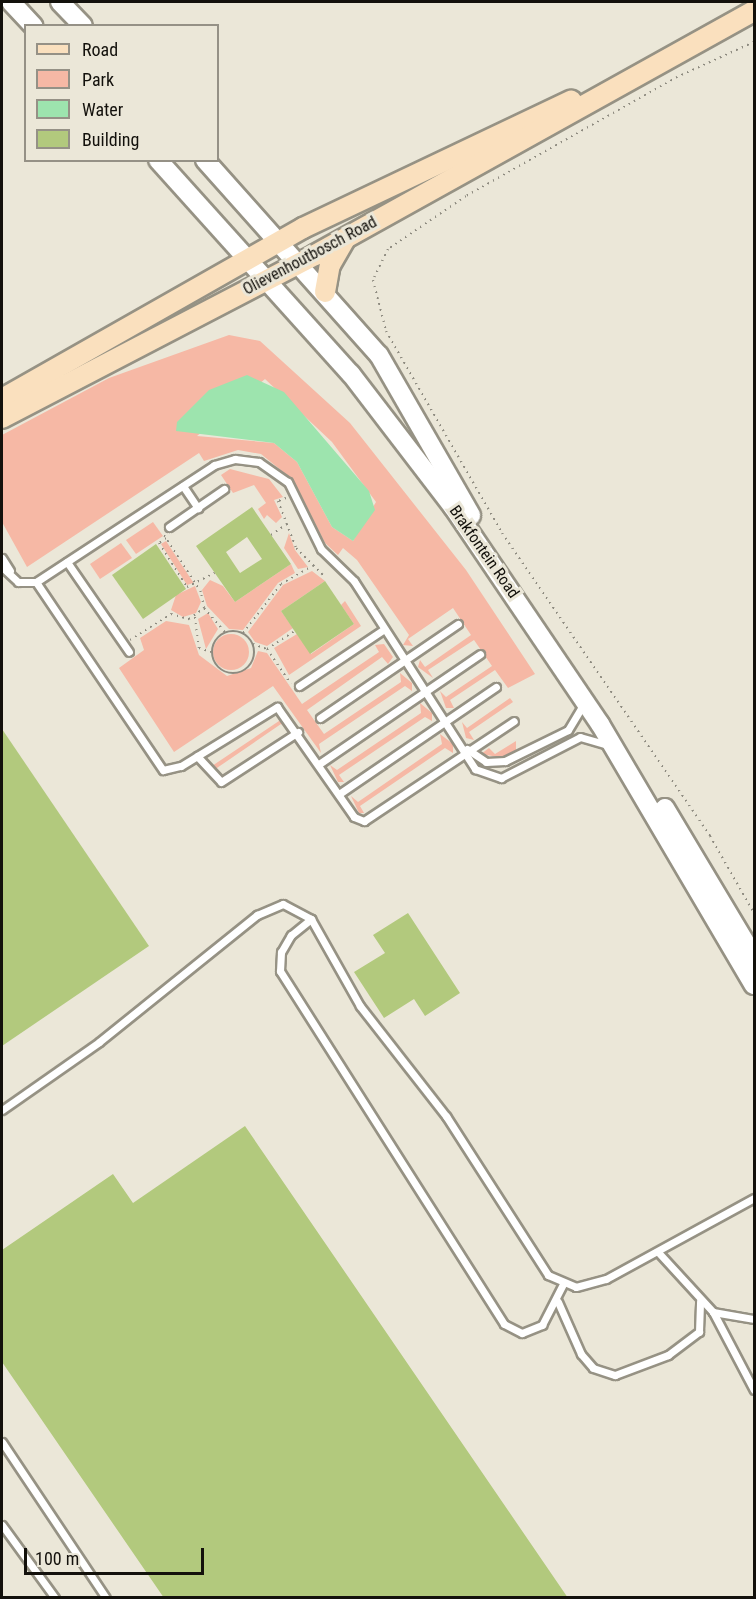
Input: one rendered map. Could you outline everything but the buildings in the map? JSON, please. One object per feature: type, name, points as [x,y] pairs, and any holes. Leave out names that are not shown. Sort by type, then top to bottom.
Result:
[{"type":"main road","name":"Olievenhoutbosch Road","points":[[2,418],[299,263],[613,86],[754,10]]},
{"type":"main road","name":"Olievenhoutbosch Road","points":[[2,399],[279,241],[411,173],[613,86]]},
{"type":"main road","points":[[325,292],[330,265],[346,237]]},
{"type":"street","points":[[11,2],[31,24]]},
{"type":"street","points":[[60,2],[80,24]]},
{"type":"street","name":"Brakfontein Road","points":[[160,162],[351,374],[453,507],[585,701],[632,775],[754,985]]},
{"type":"street","name":"Brakfontein Road","points":[[207,162],[325,292],[400,385],[485,539],[594,695],[754,957]]},
{"type":"lane","points":[[2,567],[23,583],[36,582],[183,486],[229,460],[253,460],[275,469],[292,489],[321,549],[354,581],[383,630],[483,775],[501,778],[588,735],[599,740],[632,775]]},
{"type":"lane","points":[[183,486],[198,508]]},
{"type":"lane","points":[[169,527],[225,489]]},
{"type":"lane","points":[[2,558],[23,583]]},
{"type":"lane","points":[[67,562],[129,652]]},
{"type":"lane","points":[[36,582],[160,767],[171,771],[274,706],[283,710],[354,817],[364,821],[514,721]]},
{"type":"lane","points":[[320,718],[458,624]]},
{"type":"lane","points":[[299,686],[383,630]]},
{"type":"lane","points":[[319,764],[480,654]]},
{"type":"lane","points":[[339,794],[496,687]]},
{"type":"lane","points":[[468,753],[486,762],[505,761],[568,730],[585,701]]},
{"type":"lane","points":[[197,756],[221,782],[298,732]]},
{"type":"lane","points":[[2,1110],[99,1042],[257,915],[283,904],[311,919],[360,1006],[475,1158],[534,1260],[563,1284],[591,1285],[658,1252],[754,1198]]},
{"type":"lane","points":[[311,919],[291,935],[281,952],[280,971],[504,1324],[522,1333],[542,1325],[558,1302],[563,1284]]},
{"type":"lane","points":[[658,1252],[700,1301],[713,1312],[754,1390]]},
{"type":"lane","points":[[558,1302],[581,1354],[593,1368],[615,1375],[668,1355],[699,1332],[700,1301]]},
{"type":"lane","points":[[713,1312],[754,1319]]},
{"type":"lane","points":[[2,1442],[106,1598]]},
{"type":"lane","points":[[2,1525],[55,1598]]},
{"type":"path","points":[[754,42],[677,77],[465,196],[388,249],[373,279],[386,331],[502,533],[710,836],[754,913]]},
{"type":"path","points":[[283,491],[286,498],[278,501],[296,548],[324,576]]},
{"type":"path","points":[[271,535],[287,524]]},
{"type":"path","points":[[169,527],[162,532],[197,585],[204,608],[225,632],[243,633],[253,644],[267,649],[295,689],[299,686]]},
{"type":"path","points":[[166,538],[159,543],[187,586],[197,585],[215,573]]},
{"type":"path","points":[[243,633],[281,584],[312,566]]},
{"type":"path","points":[[195,617],[204,608]]},
{"type":"path","points":[[123,645],[171,614],[195,617]]},
{"type":"path","points":[[195,617],[199,648],[211,651]]},
{"type":"path","points":[[267,649],[295,631]]},
{"type":"path","points":[[211,651],[225,632]]},
{"type":"path","points":[[211,651],[218,667],[238,673],[250,664],[253,644]]},
{"type":"green space","points":[[229,335],[260,341],[350,423],[466,570],[535,674],[508,688],[495,670],[450,700],[454,708],[446,708],[440,691],[446,697],[492,666],[474,640],[428,670],[433,678],[418,667],[420,660],[425,667],[471,635],[453,608],[408,639],[413,646],[403,645],[409,635],[357,560],[343,548],[338,555],[325,543],[293,480],[261,454],[238,450],[204,461],[199,453],[27,567],[2,522],[2,435],[109,378]],"holes":[[[265,379],[332,442],[376,502],[353,541],[332,527],[297,462],[274,443],[197,436]]]},
{"type":"green space","points":[[230,469],[269,479],[283,497],[274,500],[282,517],[276,523],[267,515],[264,519],[258,509],[266,503],[254,485],[233,493],[221,475]]},
{"type":"green space","points":[[153,522],[163,536],[136,554],[126,540]]},
{"type":"green space","points":[[289,533],[295,550],[308,567],[298,569],[284,548]]},
{"type":"green space","points":[[166,541],[193,583],[187,585],[161,544]]},
{"type":"green space","points":[[121,543],[132,558],[100,579],[90,564]]},
{"type":"green space","points":[[291,564],[295,573],[278,583],[243,630],[229,629],[207,606],[202,590],[210,580],[223,586],[235,602]]},
{"type":"green space","points":[[312,571],[325,581],[281,611],[293,628],[267,646],[255,642],[248,632],[283,585]]},
{"type":"green space","points":[[195,586],[201,602],[196,613],[183,617],[171,610],[176,595]]},
{"type":"green space","points":[[345,601],[361,626],[289,675],[274,648],[297,634],[311,654],[354,624],[341,605]]},
{"type":"green space","points":[[208,613],[218,629],[206,649],[198,619]]},
{"type":"green space","points":[[166,621],[189,625],[199,655],[227,676],[251,668],[258,651],[267,653],[302,704],[379,652],[375,645],[384,644],[393,657],[388,664],[382,657],[307,710],[324,734],[401,682],[400,673],[412,683],[412,691],[405,686],[319,744],[321,753],[273,686],[174,752],[119,668],[144,650],[140,638]]},
{"type":"green space","points":[[231,634],[244,639],[249,652],[244,665],[231,670],[218,665],[213,652],[218,639]]},
{"type":"green space","points":[[510,698],[513,702],[469,732],[474,740],[466,738],[462,722],[467,728]]},
{"type":"green space","points":[[420,703],[432,713],[432,721],[425,717],[339,775],[344,782],[338,782],[330,765],[337,770],[421,713]]},
{"type":"green space","points":[[277,712],[288,729],[281,724],[214,770],[212,766],[279,721]]},
{"type":"green space","points":[[440,734],[453,744],[453,753],[445,748],[360,806],[364,813],[359,813],[351,796],[358,802],[442,744]]},
{"type":"green space","points":[[516,741],[516,751],[504,758],[481,754],[489,748],[495,754]]},
{"type":"water","points":[[247,375],[284,392],[369,491],[375,510],[353,541],[332,527],[297,462],[274,443],[176,431],[177,422],[209,390]]}]
